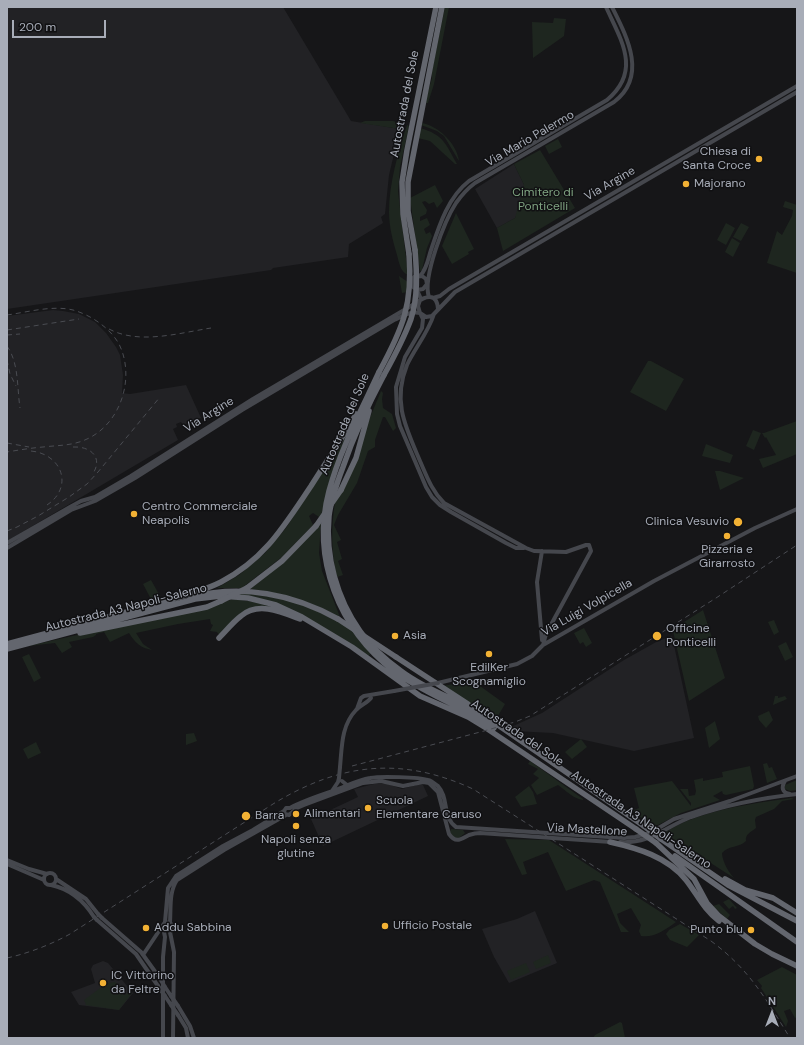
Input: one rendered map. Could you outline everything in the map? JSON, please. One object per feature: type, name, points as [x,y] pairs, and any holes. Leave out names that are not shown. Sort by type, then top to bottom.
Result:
[{"type":"highway","name":"Autostrada del Sole","points":[[382,373],[405,317],[410,289],[411,275],[403,214],[402,182],[436,7]]},
{"type":"highway","name":"Autostrada del Sole","points":[[382,373],[403,337],[411,317],[416,294],[417,270],[408,211],[408,182],[442,7]]},
{"type":"highway","points":[[131,611],[189,594],[220,582],[245,566],[265,549],[283,528],[372,393],[382,373]]},
{"type":"highway","points":[[47,638],[208,607],[247,588],[282,561],[316,526],[341,490],[356,458],[372,393],[382,373]]},
{"type":"highway","name":"Autostrada del Sole","points":[[372,393],[348,453],[332,502],[329,517],[329,546],[331,561],[339,592],[351,618],[360,632],[385,658],[412,678],[475,711],[496,725]]},
{"type":"highway","name":"Autostrada del Sole","points":[[372,393],[346,444],[336,470],[329,491],[324,520],[323,536],[326,564],[334,592],[342,611],[361,640],[394,671],[418,687],[482,720],[551,768],[573,786]]},
{"type":"highway","name":"Autostrada A3 Napoli-Salerno","points":[[7,644],[202,594],[248,591],[267,593],[293,599],[322,610],[338,619],[482,713],[496,725],[737,891],[768,905],[797,921]]},
{"type":"highway","name":"Autostrada A3 Napoli-Salerno","points":[[7,650],[196,599],[221,596],[236,597],[261,601],[291,611],[341,639],[420,696],[458,712],[481,725],[636,829],[797,942]]},
{"type":"highway","points":[[219,638],[242,615],[254,610],[271,609],[306,622],[373,662]]},
{"type":"highway","points":[[610,842],[639,849],[666,863],[682,876],[706,906],[718,916],[748,939],[772,954],[797,966]]},
{"type":"highway","points":[[656,843],[694,879],[706,906]]},
{"type":"highway","points":[[691,860],[738,886],[751,892],[773,898],[797,913]]},
{"type":"street","name":"Via Mario Palermo","points":[[420,276],[425,269],[444,216],[453,198],[461,187],[607,100],[618,90],[625,76],[626,60],[622,43],[606,7]]},
{"type":"street","name":"Via Mario Palermo","points":[[431,297],[427,292],[427,284],[433,259],[453,208],[464,193],[471,186],[614,102],[626,88],[632,69],[632,54],[627,39],[612,7]]},
{"type":"street","name":"Via Argine","points":[[431,297],[440,296],[449,289],[797,86]]},
{"type":"street","name":"Via Argine","points":[[438,308],[455,292],[797,92]]},
{"type":"street","points":[[417,290],[423,289],[427,284],[426,279],[420,276],[414,277],[412,282],[413,287],[417,290],[420,300],[418,306],[423,319],[422,328],[406,357],[400,372],[395,398],[400,426],[432,497],[440,505],[516,548],[566,552],[589,545],[591,551],[546,634],[543,645]]},
{"type":"street","points":[[420,300],[431,297],[436,301],[438,308],[407,365],[401,386],[400,402],[404,424],[429,482],[437,496],[444,503],[526,548]]},
{"type":"street","name":"Via Argine","points":[[7,548],[74,504],[95,497],[132,476],[253,399],[420,300]]},
{"type":"street","name":"Via Argine","points":[[7,543],[73,509],[100,498],[135,478],[242,410],[394,320],[408,313],[415,312],[420,314]]},
{"type":"street","points":[[420,314],[429,317],[434,314]]},
{"type":"street","name":"Via Luigi Volpicella","points":[[369,697],[377,694],[438,683],[517,664],[532,656],[543,645],[654,581],[755,528],[797,509]]},
{"type":"street","points":[[542,551],[537,582],[543,645]]},
{"type":"street","points":[[167,922],[171,892],[177,880],[285,813],[290,814],[291,810],[332,791],[341,782],[340,767],[344,730],[347,722],[357,709],[363,696],[369,697],[367,702],[357,709]]},
{"type":"street","points":[[361,700],[363,702],[367,702]]},
{"type":"street","name":"Via Mastellone","points":[[468,835],[480,833],[625,843],[640,842],[654,837],[676,823],[797,776]]},
{"type":"street","points":[[341,782],[347,785],[375,777],[428,780],[438,787],[443,794],[448,819],[456,827]]},
{"type":"street","points":[[400,785],[399,780],[401,778]]},
{"type":"street","points":[[291,810],[304,805],[341,782],[374,780],[388,781],[400,785],[423,782],[429,783],[434,787],[440,797],[448,832],[452,839],[462,839],[468,835],[464,828],[452,827],[448,832]]},
{"type":"street","points":[[786,780],[782,785],[783,790],[787,794],[792,795]]},
{"type":"street","name":"Via Mastellone","points":[[464,828],[624,838],[635,837],[650,833],[680,817],[730,803],[797,794]]},
{"type":"street","points":[[7,860],[29,869],[47,874],[53,874],[56,879],[86,898],[98,917]]},
{"type":"street","points":[[7,864],[44,880],[47,884],[59,887],[76,896],[125,941],[138,956],[178,1015],[186,1028],[188,1038]]},
{"type":"street","points":[[44,880],[44,877],[47,874]]},
{"type":"street","points":[[51,885],[56,879]]},
{"type":"street","points":[[163,1038],[163,950],[165,938],[162,930],[162,924],[167,922]]},
{"type":"street","points":[[167,922],[172,924],[173,927],[170,932],[174,952],[173,1038]]},
{"type":"street","points":[[162,930],[170,932]]},
{"type":"street","points":[[143,955],[162,930]]},
{"type":"street","points":[[129,945],[143,955],[178,1006],[190,1026],[194,1038]]},
{"type":"shaded area","points":[[7,7],[283,7],[351,121],[400,129],[389,175],[385,214],[381,217],[383,223],[349,244],[348,257],[273,268],[271,270],[7,309]]},
{"type":"shaded area","points":[[514,164],[524,185],[517,215],[515,218],[497,228],[475,189]]},
{"type":"shaded area","points":[[53,310],[79,314],[95,322],[106,333],[120,355],[123,375],[122,393],[130,394],[186,385],[201,418],[183,425],[181,422],[176,424],[177,427],[173,429],[178,440],[7,541],[7,316]]},
{"type":"shaded area","points":[[672,636],[694,738],[634,751],[553,733],[513,731],[509,728],[542,713],[624,660],[658,641]]},
{"type":"shaded area","name":"Scuola Elementare Caruso","points":[[374,784],[388,784],[402,789],[420,784],[423,785],[428,796],[323,846],[311,819],[358,797],[354,789]]},
{"type":"shaded area","points":[[535,911],[557,963],[509,983],[494,957],[482,929],[517,919]]},
{"type":"shaded area","points":[[103,961],[108,963],[133,993],[119,1010],[79,1005],[71,992],[95,983],[91,969],[93,965]]},
{"type":"green space","points":[[445,7],[449,7],[434,84],[428,103],[425,103],[432,78],[432,71]]},
{"type":"green space","points":[[554,18],[566,19],[564,36],[533,58],[532,22],[553,23]]},
{"type":"green space","points":[[365,121],[393,121],[403,124],[400,129],[360,123]]},
{"type":"green space","points":[[421,123],[434,127],[446,136],[455,148],[459,161],[444,136],[437,131],[421,125]]},
{"type":"green space","points":[[407,125],[409,126],[400,167],[398,191],[408,275],[403,272],[399,264],[392,234],[389,212],[389,201],[395,168]]},
{"type":"green space","points":[[420,128],[439,137],[446,145],[457,164],[455,164],[430,141],[418,138]]},
{"type":"green space","points":[[558,139],[562,147],[549,154],[545,146]]},
{"type":"green space","name":"Cimitero di Ponticelli","points":[[540,150],[575,208],[503,251],[497,228],[515,218],[524,185],[514,164]]},
{"type":"green space","points":[[435,185],[443,201],[437,208],[434,202],[429,204],[425,201],[422,202],[427,210],[426,214],[420,217],[420,221],[427,218],[430,225],[424,229],[426,234],[430,232],[432,236],[427,248],[422,270],[420,271],[410,198]]},
{"type":"green space","points":[[785,201],[797,205],[797,273],[767,263],[777,231],[782,235],[792,216],[793,210],[783,207]]},
{"type":"green space","points":[[456,213],[474,249],[468,252],[469,254],[452,264],[442,246]]},
{"type":"green space","points":[[726,223],[735,228],[726,245],[717,240]]},
{"type":"green space","points":[[741,223],[749,227],[741,241],[733,237]]},
{"type":"green space","points":[[732,238],[740,243],[733,257],[725,252]]},
{"type":"green space","points":[[399,276],[408,282],[407,292],[402,293]]},
{"type":"green space","points":[[648,361],[651,361],[684,379],[666,411],[630,392]]},
{"type":"green space","points":[[381,391],[383,393],[383,408],[392,414],[396,428],[393,431],[385,417],[383,417],[375,440],[375,447],[368,451],[357,483],[338,515],[334,525],[341,540],[337,542],[342,559],[338,561],[343,575],[337,577],[332,540],[335,502]]},
{"type":"green space","points":[[797,421],[797,454],[763,468],[759,459],[776,455],[766,437],[765,438],[762,433]]},
{"type":"green space","points":[[753,430],[761,433],[754,450],[746,446]]},
{"type":"green space","points":[[346,435],[347,436],[330,479],[322,513],[319,517],[313,513],[309,516],[313,525],[282,557],[242,588],[217,588],[239,575],[265,553],[286,528]]},
{"type":"green space","points":[[706,444],[733,455],[730,463],[702,456]]},
{"type":"green space","points":[[715,471],[720,471],[744,478],[720,490]]},
{"type":"green space","points":[[321,523],[319,553],[322,571],[340,617],[319,607],[296,599],[250,589],[288,558]]},
{"type":"green space","points":[[151,580],[160,596],[152,601],[143,584]]},
{"type":"green space","points":[[241,593],[274,596],[305,605],[350,628],[360,642],[371,653],[368,657],[309,619],[238,595]]},
{"type":"green space","points":[[233,599],[257,602],[278,608],[253,607],[219,635],[217,632],[210,631],[213,625],[211,624],[210,619],[136,633],[143,644],[152,650],[139,644],[129,633],[110,642],[104,632],[96,634],[93,637],[69,642],[72,647],[62,653],[55,643],[28,646],[224,602]]},
{"type":"green space","points":[[703,610],[725,678],[689,701],[673,631],[670,631]]},
{"type":"green space","points":[[774,620],[779,632],[774,635],[768,622]]},
{"type":"green space","points":[[584,628],[592,643],[586,647],[583,642],[580,644],[574,633]]},
{"type":"green space","points":[[786,642],[793,657],[785,661],[778,646]]},
{"type":"green space","points":[[29,654],[41,678],[34,682],[22,657]]},
{"type":"green space","points":[[473,681],[505,704],[495,721],[442,686]]},
{"type":"green space","points":[[775,696],[778,696],[778,698],[785,696],[787,699],[773,705]]},
{"type":"green space","points":[[769,711],[773,720],[766,728],[759,720],[758,716]]},
{"type":"green space","points":[[715,721],[720,739],[709,748],[705,728]]},
{"type":"green space","points":[[194,733],[197,741],[186,745],[186,734]]},
{"type":"green space","points":[[581,739],[587,747],[572,759],[565,752]]},
{"type":"green space","points":[[36,742],[41,753],[28,759],[23,749]]},
{"type":"green space","points":[[530,761],[583,800],[573,796],[558,785],[537,795],[531,785],[539,778],[533,774],[538,769],[528,764]]},
{"type":"green space","points":[[767,763],[769,768],[772,767],[777,779],[767,783],[763,764]]},
{"type":"green space","points":[[750,766],[754,786],[753,789],[726,795],[723,794],[722,791],[713,796],[720,800],[681,813],[654,827],[632,811],[639,808],[634,788],[672,781],[691,806],[691,803],[680,789],[688,789],[689,796],[695,795],[696,791],[694,780],[703,778],[703,781],[723,777],[722,772]]},
{"type":"green space","points":[[797,780],[797,790],[790,791],[785,789],[785,785]]},
{"type":"green space","points":[[529,786],[533,792],[537,804],[521,807],[515,797]]},
{"type":"green space","points":[[791,798],[794,799],[782,801],[774,809],[756,817],[756,828],[747,835],[746,841],[740,845],[725,850],[722,853],[726,867],[734,878],[664,833],[678,825],[709,813]]},
{"type":"green space","points":[[451,829],[463,830],[465,833],[459,838],[454,838],[450,832]]},
{"type":"green space","points":[[505,839],[549,840],[676,922],[651,936],[641,936],[639,931],[641,925],[631,908],[617,914],[620,923],[629,932],[621,932],[600,882],[594,880],[566,891],[548,852],[523,862],[527,874],[522,875]]},
{"type":"green space","points":[[729,899],[737,908],[735,909],[733,906],[729,909],[723,902]]},
{"type":"green space","points":[[719,904],[730,915],[727,919],[713,906]]},
{"type":"green space","points":[[680,924],[699,935],[687,947],[670,940],[666,934],[669,930]]},
{"type":"green space","points":[[548,955],[551,963],[536,969],[533,962]]},
{"type":"green space","points":[[526,963],[530,972],[511,980],[507,971]]},
{"type":"green space","points":[[782,967],[797,975],[797,1017],[795,1018],[790,1009],[784,1011],[788,1021],[786,1027],[757,980]]},
{"type":"green space","points":[[115,982],[125,995],[130,991],[132,993],[119,1010],[85,1005],[84,1000],[103,986],[103,984]]},
{"type":"green space","points":[[620,1022],[622,1023],[625,1038],[593,1038],[595,1035]]},
{"type":"railway","points":[[7,315],[57,308],[73,310],[87,315],[99,323],[115,338],[124,356],[126,370],[123,396],[118,409],[111,420],[91,437],[73,444],[7,452]]},
{"type":"railway","points":[[7,330],[79,319]]},
{"type":"railway","points":[[109,329],[121,334],[146,337],[173,335],[211,328]]},
{"type":"railway","points":[[7,335],[20,334]]},
{"type":"railway","points":[[7,346],[16,368],[20,408]]},
{"type":"railway","points":[[7,360],[10,374],[16,386]]},
{"type":"railway","points":[[7,531],[38,516],[87,484],[160,397]]},
{"type":"railway","points":[[7,443],[29,447]]},
{"type":"railway","points":[[73,447],[79,447],[94,454],[97,463],[92,475]]},
{"type":"railway","points":[[31,451],[42,453],[50,458],[61,472],[62,481],[60,489],[55,498],[47,505]]},
{"type":"railway","points":[[352,766],[484,731],[530,716],[797,545]]},
{"type":"railway","points":[[7,958],[23,954],[55,942],[70,934],[273,804],[298,790],[322,780],[347,773],[371,769],[396,768],[446,778],[473,789],[711,941],[736,962],[756,985],[790,1038]]},
{"type":"place","name":"Chiesa di Santa Croce","points":[[759,159]]},
{"type":"place","name":"Majorano","points":[[686,184]]},
{"type":"place","name":"Centro Commerciale Neapolis","points":[[134,514]]},
{"type":"place","name":"Clinica Vesuvio","points":[[738,522]]},
{"type":"place","name":"Pizzeria e Girarrosto","points":[[727,536]]},
{"type":"place","name":"Asia","points":[[395,636]]},
{"type":"place","name":"Officine Ponticelli","points":[[657,636]]},
{"type":"place","name":"EdilKer Scognamiglio","points":[[489,654]]},
{"type":"place","name":"Scuola Elementare Caruso","points":[[368,808]]},
{"type":"place","name":"Alimentari","points":[[296,814]]},
{"type":"place","name":"Barra","points":[[246,816]]},
{"type":"place","name":"Napoli senza glutine","points":[[296,826]]},
{"type":"place","name":"Ufficio Postale","points":[[385,926]]},
{"type":"place","name":"Addu Sabbina","points":[[146,928]]},
{"type":"place","name":"Punto blu","points":[[751,930]]},
{"type":"place","name":"IC Vittorino da Feltre","points":[[103,983]]}]
